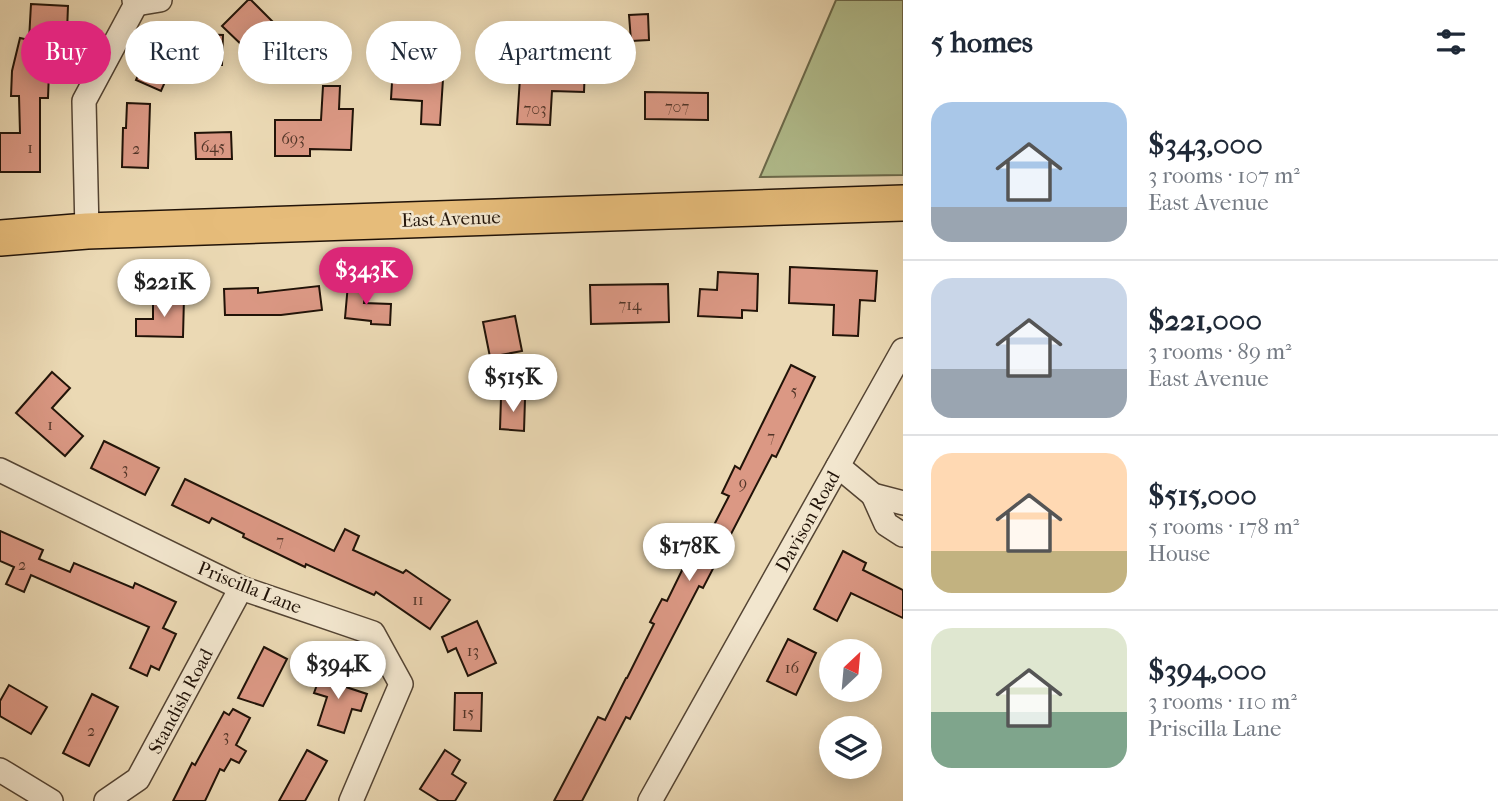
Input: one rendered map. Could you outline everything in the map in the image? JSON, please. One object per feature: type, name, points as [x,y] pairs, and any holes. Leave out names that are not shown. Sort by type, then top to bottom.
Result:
[{"type":"highway","name":"East Avenue","points":[[0,238],[87,231],[903,202]]},
{"type":"street","points":[[87,231],[84,101],[135,2],[160,0]]},
{"type":"street","name":"Davison Road","points":[[650,801],[903,350]]},
{"type":"street","points":[[838,466],[873,495],[903,503]]},
{"type":"street","name":"Priscilla Lane","points":[[0,470],[241,587],[373,633],[401,684],[351,801]]},
{"type":"street","points":[[873,495],[886,524],[903,535]]},
{"type":"street","name":"Standish Road","points":[[106,801],[138,779],[241,587]]},
{"type":"street","points":[[0,770],[51,801]]},
{"type":"green space","points":[[836,0],[903,0],[903,175],[760,177]]},
{"type":"building","points":[[248,0],[272,21],[238,21],[238,41],[224,28],[224,24]]},
{"type":"building","points":[[31,4],[68,6],[67,21],[30,21]]},
{"type":"building","points":[[648,14],[649,40],[636,41],[636,21],[629,21],[629,15]]},
{"type":"building","points":[[20,38],[21,84],[49,84],[48,98],[40,98],[40,172],[0,172],[0,133],[20,133],[19,96],[11,96],[12,71]]},
{"type":"building","points":[[145,84],[164,84],[161,91]]},
{"type":"building","points":[[392,84],[443,84],[440,125],[421,124],[422,101],[391,99]]},
{"type":"building","points":[[520,84],[584,84],[584,92],[552,91],[550,125],[517,124]]},
{"type":"building","points":[[323,86],[340,86],[339,109],[353,109],[351,150],[310,149],[310,156],[275,156],[275,120],[321,120]]},
{"type":"building","points":[[645,92],[708,93],[708,120],[645,119]]},
{"type":"building","points":[[127,103],[150,104],[148,168],[122,167]]},
{"type":"building","points":[[231,132],[232,159],[196,159],[195,133]]},
{"type":"building","points":[[790,267],[877,271],[875,301],[860,300],[858,336],[833,335],[834,305],[789,303]]},
{"type":"building","points":[[718,272],[758,274],[757,311],[742,310],[742,318],[698,316],[700,289],[717,290]]},
{"type":"building","points":[[348,284],[366,286],[364,303],[391,304],[390,325],[345,318]]},
{"type":"building","points":[[668,284],[669,322],[591,324],[590,285]]},
{"type":"building","points":[[319,286],[322,310],[281,315],[225,315],[224,289],[258,288],[258,293]]},
{"type":"building","points":[[153,296],[184,297],[183,337],[136,336],[136,319],[153,319]]},
{"type":"building","points":[[515,316],[522,351],[490,357],[483,322]]},
{"type":"building","points":[[791,365],[815,377],[776,457],[772,455],[703,588],[699,586],[630,719],[626,717],[582,801],[554,801],[598,717],[605,720],[654,624],[650,622],[662,599],[667,601],[692,550],[699,554],[729,496],[722,493],[735,466],[740,469]]},
{"type":"building","points":[[52,372],[70,388],[52,408],[83,436],[65,456],[16,413]]},
{"type":"building","points":[[501,398],[525,399],[524,431],[500,429]]},
{"type":"building","points":[[104,441],[159,468],[145,495],[91,468]]},
{"type":"building","points":[[185,479],[334,551],[345,529],[359,536],[353,550],[403,573],[406,570],[450,600],[430,629],[376,592],[374,595],[306,564],[305,567],[243,537],[244,534],[212,518],[209,523],[172,505]]},
{"type":"building","points":[[0,531],[43,550],[39,559],[70,572],[74,563],[133,588],[135,583],[176,602],[163,628],[176,634],[159,670],[151,666],[147,676],[130,668],[149,627],[31,575],[24,592],[6,584],[14,567],[0,561]]},
{"type":"building","points":[[843,551],[866,563],[863,570],[903,590],[903,618],[851,593],[837,621],[814,609]]},
{"type":"building","points":[[477,621],[496,663],[468,676],[456,648],[448,652],[442,637]]},
{"type":"building","points":[[788,639],[816,653],[796,695],[767,681]]},
{"type":"building","points":[[264,647],[287,659],[263,706],[238,698]]},
{"type":"building","points":[[323,668],[346,676],[343,686],[367,694],[361,711],[352,709],[344,733],[318,725],[327,697],[314,693]]},
{"type":"building","points":[[9,685],[47,707],[31,734],[0,716],[0,701]]},
{"type":"building","points":[[455,693],[482,693],[481,731],[454,730]]},
{"type":"building","points":[[92,694],[118,707],[89,766],[63,753]]},
{"type":"building","points":[[233,709],[250,718],[236,745],[246,751],[239,763],[231,759],[224,771],[220,769],[205,801],[173,801],[192,763],[195,765],[224,712],[229,715]]},
{"type":"building","points":[[307,750],[327,761],[305,801],[279,801]]},
{"type":"building","points":[[445,750],[460,760],[452,774],[466,783],[455,801],[439,801],[420,789]]}]
